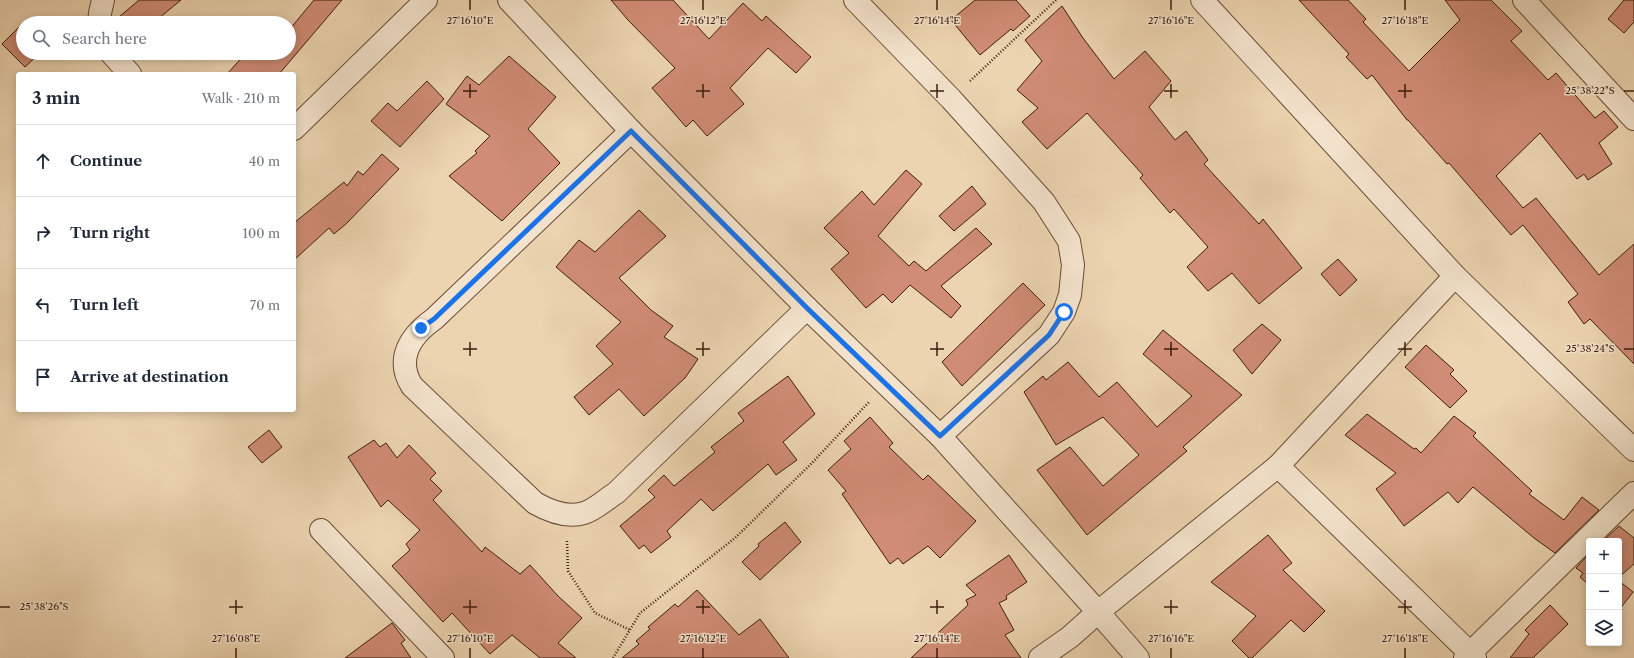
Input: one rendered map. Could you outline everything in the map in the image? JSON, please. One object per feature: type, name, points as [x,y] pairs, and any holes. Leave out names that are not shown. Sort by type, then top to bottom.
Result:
[{"type":"street","points":[[100,16],[103,0]]},
{"type":"street","points":[[296,127],[426,0]]},
{"type":"street","points":[[509,0],[631,131],[807,308],[940,436],[1138,658]]},
{"type":"street","points":[[855,0],[951,99],[1044,202],[1069,241],[1073,265],[1070,295],[1064,312],[1049,335],[940,436]]},
{"type":"street","points":[[1202,0],[1455,276],[1634,450]]},
{"type":"street","points":[[1524,0],[1634,118]]},
{"type":"street","points":[[117,60],[128,72]]},
{"type":"street","points":[[631,131],[434,319],[421,328],[413,338],[407,350],[405,364],[406,377],[412,386],[535,503],[549,511],[566,514],[584,514],[616,493],[807,308]]},
{"type":"street","points":[[1040,658],[1070,637],[1098,612],[1278,466],[1455,276]]},
{"type":"street","points":[[1278,466],[1470,657],[1634,493]]},
{"type":"street","points":[[321,530],[443,658]]},
{"type":"path","points":[[951,99],[1056,0]]},
{"type":"path","points":[[613,658],[640,613],[735,538],[812,463],[886,384]]},
{"type":"path","points":[[566,514],[568,571],[595,613],[630,630]]},
{"type":"building","points":[[139,0],[181,0],[162,16],[120,16]]},
{"type":"building","points":[[314,0],[342,0],[296,54],[296,22]]},
{"type":"building","points":[[611,0],[673,0],[709,39],[743,3],[762,21],[766,16],[811,57],[796,73],[768,48],[730,88],[744,104],[707,136],[693,120],[686,127],[652,88],[675,68],[628,20]]},
{"type":"building","points":[[975,0],[1016,0],[1030,16],[1013,31],[1011,29],[980,55],[951,20]]},
{"type":"building","points":[[1299,0],[1348,0],[1366,19],[1363,22],[1409,71],[1460,20],[1445,0],[1491,0],[1522,31],[1511,41],[1548,80],[1556,73],[1595,118],[1604,111],[1618,127],[1599,143],[1612,164],[1588,180],[1584,174],[1577,179],[1540,133],[1496,176],[1523,208],[1536,198],[1599,275],[1634,244],[1634,364],[1590,319],[1584,324],[1568,302],[1578,294],[1523,225],[1511,235],[1449,163],[1447,164],[1407,120],[1372,75],[1367,79],[1346,57],[1349,54]]},
{"type":"building","points":[[1624,0],[1634,0],[1634,22],[1624,33],[1608,19]]},
{"type":"building","points":[[1062,6],[1083,38],[1114,79],[1145,51],[1171,81],[1149,107],[1175,140],[1186,131],[1208,160],[1204,164],[1259,224],[1263,219],[1302,268],[1259,304],[1232,273],[1208,291],[1187,267],[1208,247],[1174,209],[1170,213],[1140,178],[1143,175],[1087,113],[1047,149],[1022,122],[1038,108],[1017,90],[1042,61],[1025,40]]},
{"type":"building","points":[[16,30],[16,58],[2,44]]},
{"type":"building","points":[[509,56],[556,97],[528,129],[560,163],[502,221],[449,176],[477,153],[475,151],[490,136],[446,104],[467,76],[479,85]]},
{"type":"building","points":[[18,60],[32,60],[25,67]]},
{"type":"building","points":[[240,60],[291,60],[281,72],[229,72]]},
{"type":"building","points":[[427,81],[444,99],[400,147],[371,121],[388,103],[397,111]]},
{"type":"building","points":[[382,154],[399,169],[347,223],[334,234],[329,228],[296,258],[296,221],[344,182],[347,186],[358,171],[363,175]]},
{"type":"building","points":[[906,170],[922,184],[878,236],[909,266],[914,261],[926,271],[976,228],[992,244],[941,286],[961,306],[951,318],[910,285],[892,303],[883,294],[866,308],[831,269],[849,253],[824,228],[862,191],[874,205]]},
{"type":"building","points":[[972,186],[986,204],[954,231],[939,216]]},
{"type":"building","points":[[639,210],[666,236],[619,278],[651,310],[673,326],[664,337],[698,359],[685,378],[644,416],[619,389],[589,415],[574,397],[613,364],[596,346],[621,322],[556,267],[579,240],[595,252]]},
{"type":"building","points":[[1338,259],[1357,280],[1340,296],[1321,274]]},
{"type":"building","points":[[1023,283],[1045,305],[962,386],[942,362]]},
{"type":"building","points":[[1262,324],[1281,340],[1252,374],[1233,350]]},
{"type":"building","points":[[1163,330],[1242,395],[1183,447],[1187,451],[1087,535],[1037,470],[1070,447],[1103,486],[1139,455],[1103,417],[1056,445],[1024,392],[1043,376],[1046,380],[1068,362],[1099,397],[1117,382],[1157,427],[1192,396],[1143,354]]},
{"type":"building","points":[[1426,345],[1454,370],[1450,374],[1467,391],[1450,408],[1405,367]]},
{"type":"building","points":[[788,376],[815,414],[783,442],[797,460],[776,475],[768,464],[713,511],[701,499],[667,531],[671,537],[651,553],[644,545],[639,549],[620,526],[655,497],[648,490],[664,475],[674,486],[715,452],[711,447],[744,421],[738,413]]},
{"type":"building","points":[[1367,414],[1421,453],[1454,416],[1476,433],[1473,436],[1532,491],[1529,494],[1564,520],[1582,497],[1599,510],[1555,553],[1534,538],[1473,487],[1458,503],[1448,492],[1404,526],[1376,489],[1396,473],[1345,435]]},
{"type":"building","points":[[870,417],[893,443],[889,447],[923,480],[928,475],[976,521],[940,558],[928,546],[903,564],[898,558],[890,564],[842,494],[846,491],[828,470],[851,449],[844,441]]},
{"type":"building","points":[[269,430],[282,447],[262,463],[248,447]]},
{"type":"building","points":[[374,440],[380,447],[386,443],[397,458],[409,445],[436,473],[430,479],[442,491],[433,500],[482,552],[485,547],[520,574],[530,565],[558,596],[582,618],[558,643],[576,658],[540,658],[512,635],[490,654],[452,613],[443,622],[392,566],[410,550],[406,544],[420,530],[388,500],[381,507],[348,457]]},
{"type":"building","points":[[785,522],[801,542],[760,580],[742,562],[759,546],[758,544]]},
{"type":"building","points":[[1619,526],[1634,538],[1634,564],[1622,574],[1622,538],[1606,538]]},
{"type":"building","points":[[1268,535],[1292,563],[1283,570],[1325,611],[1304,632],[1291,620],[1252,658],[1249,658],[1232,641],[1256,616],[1211,582]]},
{"type":"building","points":[[1009,555],[1027,582],[1006,596],[1007,599],[999,603],[1014,630],[1005,635],[1021,658],[911,658],[968,605],[966,600],[976,595],[966,585]]},
{"type":"building","points":[[1586,557],[1586,582],[1580,577],[1583,573],[1576,568]]},
{"type":"building","points":[[1622,583],[1633,592],[1622,606]]},
{"type":"building","points":[[697,590],[739,635],[760,619],[789,658],[622,658],[639,644],[636,641],[650,629],[648,627],[675,604],[678,607]]},
{"type":"building","points":[[1550,605],[1568,624],[1533,658],[1510,658],[1529,634],[1525,630]]},
{"type":"building","points":[[392,623],[405,640],[401,643],[411,658],[345,658]]},
{"type":"route","points":[[421,328],[434,319],[631,131],[807,308],[940,436],[1049,335],[1064,312]]}]
